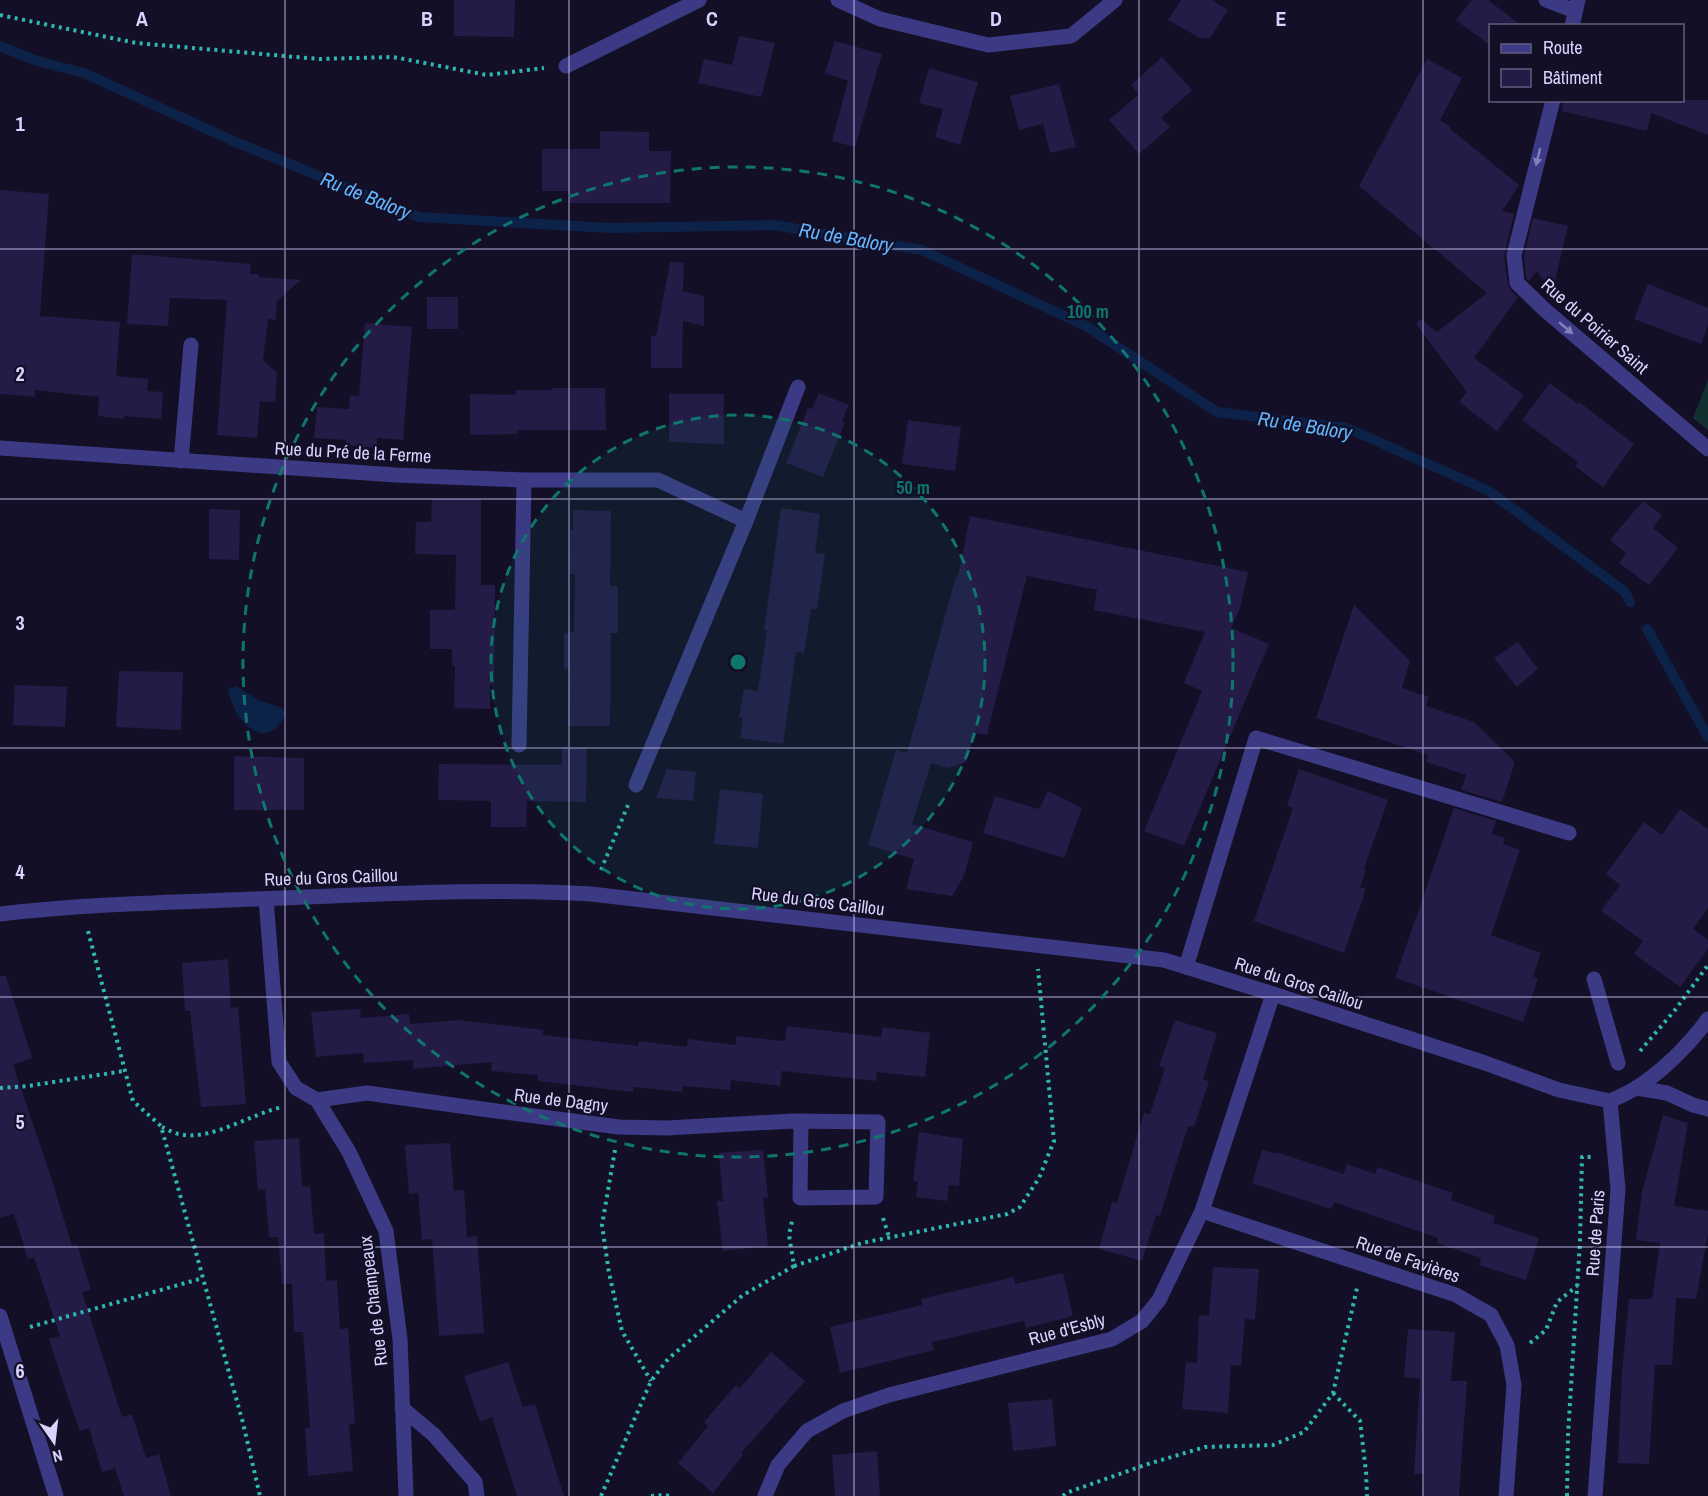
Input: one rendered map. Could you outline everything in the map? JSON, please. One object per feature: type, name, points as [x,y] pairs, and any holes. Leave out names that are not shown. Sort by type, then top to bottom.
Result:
[{"type":"street","points":[[566,66],[674,6],[699,0]]},
{"type":"street","points":[[838,0],[880,19],[988,45],[1071,36],[1115,0]]},
{"type":"street","points":[[1546,0],[1575,12]]},
{"type":"street","name":"Rue du Poirier Saint","points":[[1552,102],[1514,255],[1517,283],[1545,310],[1708,449]]},
{"type":"street","points":[[181,461],[190,345]]},
{"type":"street","points":[[636,785],[746,521],[798,387]]},
{"type":"street","name":"Rue du Pré de la Ferme","points":[[0,448],[396,475],[524,480],[658,480],[746,521]]},
{"type":"street","points":[[519,745],[524,480]]},
{"type":"street","points":[[1186,967],[1256,738],[1569,833]]},
{"type":"street","name":"Rue du Gros Caillou","points":[[0,914],[50,908],[455,891],[546,891],[591,894],[1164,960],[1485,1063],[1559,1090],[1610,1101]]},
{"type":"street","name":"Rue de Champeaux","points":[[266,899],[279,1062],[296,1088],[316,1100],[350,1152],[386,1231],[400,1339],[406,1496]]},
{"type":"street","points":[[1594,979],[1618,1062]]},
{"type":"street","name":"Rue d'Esbly","points":[[765,1496],[778,1465],[807,1431],[843,1411],[889,1395],[1112,1339],[1142,1321],[1159,1300],[1203,1211],[1273,994]]},
{"type":"street","points":[[1610,1101],[1636,1088],[1665,1065],[1698,1033],[1708,1019]]},
{"type":"street","points":[[1636,1088],[1667,1093],[1708,1109]]},
{"type":"street","name":"Rue de Dagny","points":[[316,1100],[367,1093],[619,1126],[667,1128],[801,1121],[878,1122],[876,1197],[800,1198]]},
{"type":"street","name":"Rue de Paris","points":[[1595,1496],[1618,1189],[1610,1101]]},
{"type":"street","points":[[800,1198],[801,1121]]},
{"type":"street","name":"Rue de Favières","points":[[1203,1211],[1456,1295],[1491,1315],[1507,1345],[1514,1385],[1506,1496]]},
{"type":"street","points":[[0,1316],[56,1496]]},
{"type":"street","points":[[402,1408],[434,1435],[475,1482],[477,1496]]},
{"type":"path","points":[[0,15],[136,43],[319,59],[393,57],[487,75],[566,66]]},
{"type":"path","points":[[591,894],[636,785]]},
{"type":"path","points":[[87,928],[133,1101],[161,1126],[180,1135],[200,1135],[271,1109],[316,1100]]},
{"type":"path","points":[[601,1496],[651,1381],[668,1359],[743,1295],[794,1266],[862,1242],[1007,1214],[1020,1207],[1039,1178],[1054,1141],[1037,963]]},
{"type":"path","points":[[1636,1088],[1638,1054],[1675,1010],[1708,965]]},
{"type":"path","points":[[0,1088],[28,1086],[124,1071]]},
{"type":"path","points":[[161,1126],[261,1496]]},
{"type":"path","points":[[619,1126],[602,1225],[621,1331],[651,1381]]},
{"type":"path","points":[[1567,1496],[1582,1157],[1591,1157]]},
{"type":"path","points":[[794,1266],[789,1235],[793,1214],[800,1198]]},
{"type":"path","points":[[1063,1496],[1148,1464],[1205,1447],[1273,1445],[1304,1432],[1334,1393],[1362,1264]]},
{"type":"path","points":[[6,1334],[203,1278]]},
{"type":"path","points":[[1509,1359],[1546,1330],[1557,1302],[1578,1285]]},
{"type":"path","points":[[1334,1393],[1360,1421],[1367,1496]]},
{"type":"path","points":[[651,1496],[669,1496]]},
{"type":"green space","points":[[1708,380],[1708,430],[1693,418]]},
{"type":"water","points":[[236,686],[260,701],[283,708],[285,714],[277,727],[263,734],[249,727],[239,717],[228,689]]},
{"type":"building","points":[[454,0],[515,0],[514,37],[454,36]]},
{"type":"building","points":[[1181,0],[1212,0],[1228,10],[1210,38],[1200,38],[1168,20]]},
{"type":"building","points":[[1472,0],[1488,0],[1519,24],[1489,24],[1489,45],[1456,20]]},
{"type":"building","points":[[739,36],[775,43],[761,97],[698,83],[704,59],[732,65]]},
{"type":"building","points":[[835,41],[882,54],[855,147],[832,141],[848,81],[825,73]]},
{"type":"building","points":[[1162,57],[1192,90],[1161,118],[1170,127],[1139,154],[1109,120],[1139,94],[1131,85]]},
{"type":"building","points":[[1427,59],[1462,78],[1440,120],[1519,185],[1502,211],[1514,214],[1504,256],[1508,285],[1518,297],[1474,358],[1524,395],[1497,431],[1459,402],[1467,392],[1416,324],[1420,319],[1437,332],[1487,293],[1359,186]]},
{"type":"building","points":[[929,68],[978,82],[960,145],[935,137],[943,109],[919,103]]},
{"type":"building","points":[[1059,84],[1076,147],[1050,153],[1043,124],[1019,130],[1010,96]]},
{"type":"building","points":[[1708,100],[1708,135],[1651,113],[1647,131],[1562,111],[1563,102]]},
{"type":"building","points":[[600,131],[649,132],[649,151],[671,151],[670,203],[569,203],[569,191],[542,191],[542,149],[600,149]]},
{"type":"building","points":[[0,190],[49,194],[40,316],[120,322],[116,376],[148,379],[147,391],[163,392],[161,419],[98,416],[99,397],[35,390],[35,397],[0,394]]},
{"type":"building","points":[[1533,218],[1568,226],[1552,293],[1537,271],[1529,281],[1526,278],[1524,256]]},
{"type":"building","points":[[132,254],[251,264],[250,274],[259,274],[259,277],[301,280],[277,301],[276,320],[268,319],[263,360],[277,373],[275,402],[260,401],[257,438],[217,435],[227,300],[170,298],[168,326],[127,324]]},
{"type":"building","points":[[670,262],[684,263],[683,291],[704,296],[704,326],[683,321],[682,368],[651,368],[651,335],[656,336]]},
{"type":"building","points":[[1648,284],[1708,308],[1708,325],[1701,344],[1634,319]]},
{"type":"building","points":[[427,297],[458,297],[458,329],[427,329]]},
{"type":"building","points":[[365,323],[412,327],[403,440],[377,438],[377,448],[346,445],[346,440],[314,438],[317,407],[349,409],[350,395],[359,396]]},
{"type":"building","points":[[1550,383],[1634,444],[1603,487],[1575,466],[1578,462],[1522,420]]},
{"type":"building","points":[[552,388],[605,388],[606,430],[517,430],[517,434],[470,435],[470,394],[516,395],[516,390],[552,390]]},
{"type":"building","points":[[819,393],[849,405],[842,421],[845,422],[823,477],[786,463],[808,408],[812,409]]},
{"type":"building","points":[[669,394],[724,394],[724,444],[669,442]]},
{"type":"building","points":[[908,420],[961,427],[955,471],[902,464]]},
{"type":"building","points":[[432,499],[481,499],[481,585],[495,585],[494,684],[490,684],[490,709],[454,708],[455,666],[452,666],[452,649],[430,649],[430,610],[455,610],[456,555],[415,554],[416,522],[431,522]]},
{"type":"building","points":[[1643,501],[1662,515],[1653,528],[1678,548],[1649,585],[1619,563],[1626,553],[1610,540]]},
{"type":"building","points":[[781,508],[820,514],[815,553],[825,554],[817,609],[811,609],[804,653],[796,652],[783,744],[740,738],[743,718],[739,717],[744,689],[758,691]]},
{"type":"building","points":[[209,509],[240,510],[239,560],[209,559]]},
{"type":"building","points":[[573,510],[611,511],[610,586],[618,586],[618,633],[611,633],[610,726],[568,726],[569,668],[564,669],[564,633],[574,632],[575,574],[569,574],[570,529],[573,530]]},
{"type":"building","points":[[970,516],[1248,572],[1240,608],[1231,628],[1269,644],[1184,846],[1144,831],[1202,691],[1184,683],[1205,632],[1094,610],[1097,590],[1027,576],[987,735],[975,733],[966,762],[948,768],[931,763],[912,824],[973,842],[964,876],[952,896],[906,889],[914,859],[868,845],[896,750],[907,753],[956,576],[958,577]]},
{"type":"building","points":[[1354,605],[1410,661],[1402,688],[1429,697],[1426,706],[1474,722],[1515,762],[1502,802],[1461,790],[1466,775],[1426,762],[1428,755],[1316,718]]},
{"type":"building","points":[[1518,642],[1538,669],[1517,687],[1494,658]]},
{"type":"building","points":[[119,671],[183,672],[181,730],[116,727]]},
{"type":"building","points":[[15,685],[67,687],[65,727],[13,725]]},
{"type":"building","points":[[562,747],[587,748],[586,802],[527,801],[526,827],[491,827],[491,801],[438,800],[439,764],[562,765]]},
{"type":"building","points":[[234,756],[304,758],[304,810],[234,810]]},
{"type":"building","points":[[667,769],[696,772],[693,801],[656,798]]},
{"type":"building","points":[[1299,769],[1388,800],[1364,869],[1366,870],[1360,887],[1366,889],[1344,953],[1254,921],[1293,808],[1287,806]]},
{"type":"building","points":[[720,789],[763,794],[758,848],[714,844]]},
{"type":"building","points":[[1048,791],[1082,808],[1064,858],[983,833],[995,796],[1039,809]]},
{"type":"building","points":[[1454,808],[1496,821],[1492,834],[1505,838],[1503,844],[1520,850],[1491,935],[1541,953],[1533,976],[1538,979],[1523,1022],[1395,978]]},
{"type":"building","points":[[1680,809],[1708,829],[1708,908],[1693,929],[1708,940],[1708,949],[1680,987],[1634,954],[1643,941],[1601,911],[1620,885],[1606,874],[1644,822],[1662,835]]},
{"type":"building","points":[[228,959],[231,1008],[238,1007],[246,1104],[201,1107],[190,1011],[185,1011],[182,963]]},
{"type":"building","points":[[0,976],[6,976],[32,1058],[13,1065],[72,1246],[77,1244],[91,1290],[82,1292],[122,1417],[132,1414],[146,1458],[159,1454],[171,1496],[124,1496],[115,1468],[102,1472],[89,1428],[80,1431],[49,1339],[60,1336],[34,1257],[28,1259],[14,1214],[0,1218]]},
{"type":"building","points":[[360,1009],[361,1018],[409,1014],[410,1024],[459,1020],[543,1030],[543,1035],[638,1046],[639,1041],[687,1047],[688,1039],[736,1045],[736,1036],[785,1041],[787,1026],[881,1037],[883,1027],[930,1033],[925,1077],[877,1072],[876,1081],[782,1071],[780,1086],[731,1080],[730,1090],[683,1086],[682,1092],[634,1087],[633,1092],[538,1081],[538,1075],[491,1071],[492,1062],[413,1069],[413,1060],[364,1063],[363,1053],[316,1057],[311,1012]]},
{"type":"building","points":[[1175,1020],[1217,1033],[1203,1079],[1209,1081],[1194,1127],[1188,1126],[1160,1216],[1156,1215],[1142,1261],[1099,1249],[1112,1202],[1117,1203],[1144,1113],[1150,1114],[1165,1068],[1159,1066]]},
{"type":"building","points":[[1663,1115],[1688,1123],[1674,1206],[1708,1211],[1708,1234],[1696,1299],[1676,1298],[1672,1365],[1655,1365],[1649,1464],[1618,1463],[1622,1372],[1629,1299],[1652,1299],[1660,1243],[1636,1240],[1642,1192]]},
{"type":"building","points":[[919,1132],[963,1139],[959,1186],[949,1185],[947,1201],[916,1197],[918,1182],[913,1180]]},
{"type":"building","points":[[299,1138],[302,1187],[310,1186],[314,1234],[324,1233],[326,1281],[337,1280],[340,1329],[348,1328],[355,1424],[349,1424],[353,1471],[308,1476],[305,1428],[310,1427],[303,1332],[294,1332],[292,1284],[282,1284],[278,1237],[269,1237],[265,1189],[258,1190],[254,1141]]},
{"type":"building","points":[[450,1143],[454,1191],[464,1190],[467,1237],[477,1236],[484,1333],[439,1336],[432,1239],[422,1240],[418,1193],[409,1194],[405,1145]]},
{"type":"building","points":[[763,1150],[768,1197],[763,1198],[768,1246],[723,1251],[717,1201],[723,1201],[719,1153]]},
{"type":"building","points":[[1262,1150],[1276,1154],[1276,1152],[1343,1174],[1347,1164],[1375,1174],[1377,1167],[1453,1193],[1451,1200],[1495,1216],[1493,1223],[1539,1238],[1526,1280],[1479,1265],[1481,1258],[1437,1243],[1438,1238],[1334,1202],[1331,1209],[1252,1183]]},
{"type":"building","points":[[1213,1267],[1259,1269],[1255,1320],[1245,1319],[1241,1366],[1231,1365],[1228,1413],[1182,1409],[1186,1362],[1197,1363],[1199,1315],[1209,1316]]},
{"type":"building","points":[[1063,1273],[1073,1316],[1026,1328],[1024,1321],[932,1342],[934,1350],[840,1373],[830,1327],[922,1305],[921,1299],[1014,1277],[1015,1284]]},
{"type":"building","points":[[1408,1329],[1455,1332],[1451,1381],[1467,1381],[1459,1496],[1423,1496],[1424,1474],[1414,1474],[1420,1379],[1404,1377]]},
{"type":"building","points":[[771,1352],[805,1381],[741,1453],[743,1455],[713,1493],[678,1463],[708,1426],[704,1422],[736,1385],[740,1388]]},
{"type":"building","points":[[508,1362],[523,1407],[535,1404],[564,1496],[517,1496],[492,1417],[480,1422],[464,1376]]},
{"type":"building","points":[[1052,1399],[1056,1446],[1013,1451],[1008,1403]]},
{"type":"building","points":[[877,1451],[880,1496],[835,1496],[832,1455]]},
{"type":"waterway","name":"Ru de Balory","points":[[0,46],[37,61],[84,73],[231,140],[419,217],[610,228],[774,225],[922,250],[1086,326],[1217,412],[1347,428],[1489,491],[1625,592],[1630,602]]},
{"type":"waterway","name":"Ru de Balory","points":[[1647,629],[1708,737]]}]
